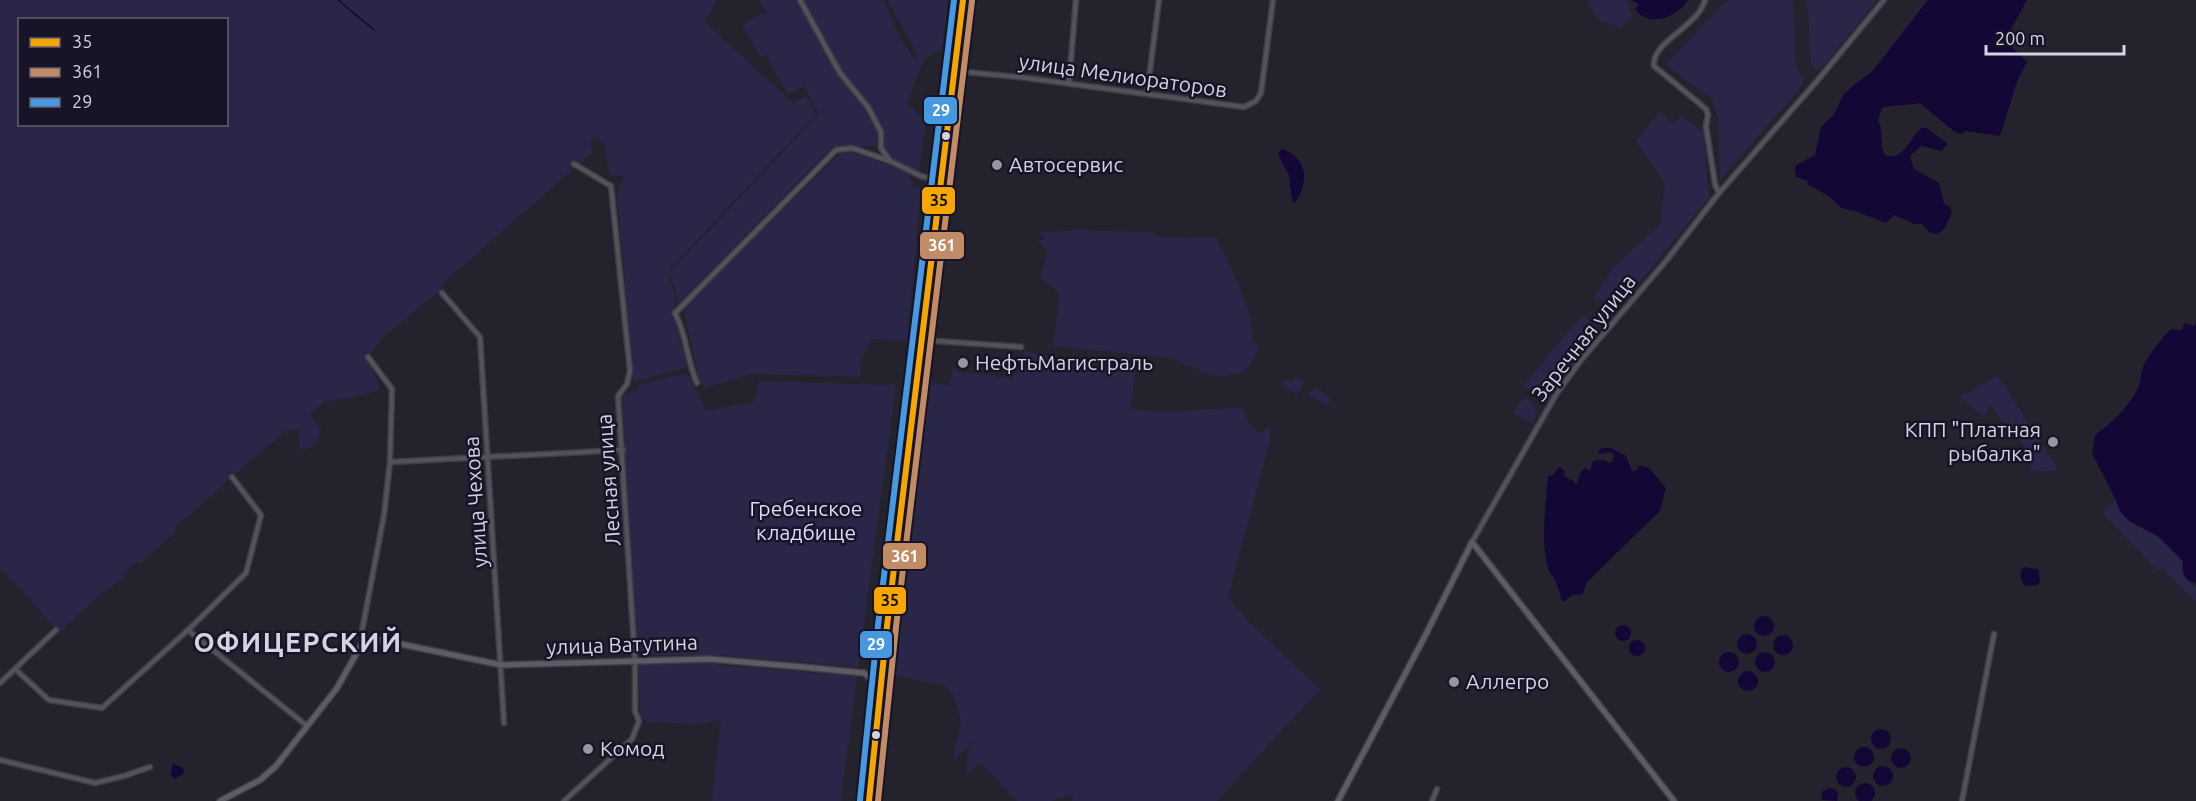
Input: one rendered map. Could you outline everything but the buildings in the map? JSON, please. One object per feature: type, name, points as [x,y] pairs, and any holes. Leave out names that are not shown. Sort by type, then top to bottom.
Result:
[{"type":"main road","points":[[862,801],[954,0]]},
{"type":"main road","points":[[872,801],[887,626],[963,0]]},
{"type":"street","points":[[800,0],[840,73],[868,107],[881,132],[881,148],[891,161]]},
{"type":"street","points":[[1069,83],[1076,0]]},
{"type":"street","points":[[1148,94],[1159,0]]},
{"type":"street","name":"улица Мелиораторов","points":[[954,71],[1069,83],[1244,107],[1256,101],[1261,93],[1273,0]]},
{"type":"street","points":[[1705,0],[1694,20],[1670,40],[1653,60],[1654,66],[1706,109],[1708,115],[1706,126],[1715,184],[1719,193]]},
{"type":"street","name":"Заречная улица","points":[[1338,801],[1472,542],[1557,393],[1582,359],[1666,261],[1719,193],[1884,0]]},
{"type":"street","points":[[697,384],[690,368],[685,337],[675,313],[836,150],[852,148],[891,161],[921,176],[933,178]]},
{"type":"street","name":"Лесная улица","points":[[564,801],[632,740],[639,721],[635,711],[635,661],[618,396],[627,384],[630,371],[611,186],[574,164]]},
{"type":"street","name":"улица Чехова","points":[[442,292],[480,337],[504,723]]},
{"type":"street","points":[[922,340],[1021,347]]},
{"type":"street","points":[[224,800],[268,775],[337,688],[364,640],[362,631],[384,515],[390,462],[392,389],[368,357]]},
{"type":"street","points":[[390,462],[623,450]]},
{"type":"street","points":[[15,669],[49,700],[102,708],[188,630],[246,573],[261,515],[232,477]]},
{"type":"street","points":[[1472,542],[1674,801]]},
{"type":"street","points":[[0,683],[56,630]]},
{"type":"street","points":[[188,630],[308,727]]},
{"type":"street","points":[[1962,801],[1994,634]]},
{"type":"street","name":"улица Ватутина","points":[[364,640],[372,638],[501,665],[710,659],[864,673]]},
{"type":"street","points":[[875,688],[872,680],[864,673],[876,666]]},
{"type":"street","points":[[0,760],[95,783],[150,767]]},
{"type":"street","points":[[1432,801],[1437,789]]},
{"type":"green space","points":[[0,0],[718,0],[704,21],[793,103],[806,96],[816,114],[668,271],[676,303],[672,312],[688,367],[634,382],[617,194],[624,177],[609,174],[605,145],[595,137],[590,142],[593,152],[442,284],[442,293],[436,294],[384,336],[368,357],[380,390],[357,397],[325,402],[310,414],[322,431],[312,448],[300,450],[298,430],[286,430],[173,529],[178,529],[140,564],[137,561],[123,574],[125,577],[99,596],[62,630],[56,630],[0,568]]},
{"type":"green space","points":[[759,0],[884,0],[899,37],[915,60],[917,53],[887,0],[948,0],[942,49],[924,59],[907,103],[926,122],[919,173],[891,160],[882,148],[883,132],[878,132],[876,146],[831,148],[678,302],[670,272],[819,114],[804,86],[788,95],[766,54],[760,57],[742,24],[767,12]]},
{"type":"green space","points":[[1587,0],[1627,0],[1632,17],[1620,28],[1597,19]]},
{"type":"green space","points":[[1729,0],[1793,0],[1796,65],[1804,83],[1720,180],[1718,118],[1712,100],[1666,64]]},
{"type":"green space","points":[[1807,0],[1877,0],[1819,71],[1811,64]]},
{"type":"green space","points":[[1660,112],[1673,124],[1681,116],[1704,133],[1710,196],[1606,322],[1612,307],[1607,302],[1593,298],[1615,265],[1660,225],[1665,183],[1636,141]]},
{"type":"green space","points":[[852,152],[908,172],[912,186],[921,189],[907,341],[872,339],[861,362],[861,377],[750,374],[705,388],[699,380],[683,307],[840,154]]},
{"type":"green space","points":[[1081,230],[1150,232],[1160,237],[1217,238],[1246,304],[1252,331],[1251,340],[1259,347],[1251,364],[1243,373],[1216,377],[1169,358],[1053,346],[1060,294],[1040,278],[1048,251],[1038,241],[1045,238],[1040,232]]},
{"type":"green space","points":[[1583,314],[1599,331],[1543,400],[1524,385]]},
{"type":"green space","points":[[1024,351],[1056,358],[1056,362],[1097,366],[1098,364],[1135,370],[1131,409],[1166,412],[1242,407],[1248,422],[1257,432],[1270,427],[1270,440],[1228,597],[1248,621],[1320,689],[1217,801],[1072,801],[1073,794],[1051,801],[1017,801],[980,763],[966,776],[968,753],[973,741],[953,761],[961,720],[953,694],[946,686],[896,676],[887,678],[889,667],[896,666],[890,664],[893,635],[926,382],[950,385],[953,367],[956,371],[1012,380],[1013,374],[1017,375],[1019,358],[1023,358]]},
{"type":"green space","name":"Гребенское кладбище","points":[[688,374],[706,411],[755,402],[759,381],[896,385],[858,667],[718,655],[638,655],[622,396],[637,389],[638,385]]},
{"type":"green space","points":[[1998,376],[2059,470],[2031,472],[2027,450],[1990,405],[1984,417],[1960,397]]},
{"type":"green space","points":[[1294,377],[1304,382],[1297,395],[1281,385],[1283,381],[1293,381]]},
{"type":"green space","points":[[1317,387],[1331,398],[1328,406],[1307,394]]},
{"type":"green space","points":[[1524,397],[1535,409],[1536,416],[1533,424],[1513,412]]},
{"type":"green space","points":[[2116,499],[2129,521],[2159,537],[2183,561],[2182,574],[2196,589],[2196,602],[2162,568],[2158,571],[2103,513]]},
{"type":"green space","points":[[718,662],[718,665],[857,676],[841,801],[712,801],[721,720],[695,724],[647,722],[640,715],[639,664]]},
{"type":"shaded area","points":[[1632,0],[1688,0],[1671,16],[1655,19],[1641,15],[1635,9],[1639,5]]},
{"type":"shaded area","points":[[1928,0],[2027,0],[2005,40],[2027,62],[2018,79],[2000,136],[1965,131],[1962,134],[1956,133],[1920,103],[1882,108],[1878,120],[1885,155],[1897,155],[1901,152],[1921,128],[1927,128],[1948,144],[1941,151],[1921,146],[1910,156],[1914,169],[1939,183],[1944,204],[1950,207],[1952,213],[1944,229],[1937,234],[1930,233],[1922,224],[1915,224],[1894,215],[1886,223],[1841,208],[1830,197],[1807,184],[1808,181],[1796,177],[1795,166],[1815,155],[1821,127],[1834,114],[1843,95],[1871,73]]},
{"type":"shaded area","points":[[1282,149],[1297,158],[1304,172],[1303,188],[1294,204],[1289,176],[1278,153]]},
{"type":"shaded area","points":[[2196,322],[2196,584],[2186,578],[2183,573],[2183,561],[2159,537],[2129,521],[2120,511],[2092,453],[2095,435],[2119,415],[2129,403],[2140,384],[2145,363],[2160,341],[2171,329],[2182,330],[2184,323],[2194,326]]},
{"type":"shaded area","points":[[1601,448],[1611,448],[1626,456],[1632,471],[1637,470],[1639,465],[1649,468],[1666,488],[1660,511],[1587,582],[1583,594],[1572,595],[1562,601],[1549,570],[1544,545],[1548,476],[1553,475],[1559,467],[1565,471],[1564,476],[1576,485],[1581,472],[1585,468],[1590,471],[1593,461],[1604,460],[1609,463],[1613,461],[1614,455],[1610,452],[1600,454],[1598,452]]},
{"type":"shaded area","points":[[2024,567],[2038,569],[2040,581],[2038,585],[2026,586],[2021,579],[2021,570]]},
{"type":"shaded area","points":[[1764,616],[1771,619],[1774,626],[1771,633],[1764,636],[1757,633],[1754,626],[1757,619]]},
{"type":"shaded area","points":[[1620,625],[1626,625],[1631,633],[1629,639],[1620,641],[1615,636],[1615,630]]},
{"type":"shaded area","points":[[1747,634],[1754,637],[1757,644],[1754,651],[1747,654],[1740,651],[1737,644],[1740,637]]},
{"type":"shaded area","points":[[1783,635],[1790,638],[1793,645],[1790,652],[1783,655],[1776,652],[1773,645],[1776,638]]},
{"type":"shaded area","points":[[1634,640],[1640,640],[1645,648],[1643,654],[1634,656],[1629,651],[1629,645]]},
{"type":"shaded area","points":[[1729,652],[1736,655],[1739,662],[1736,669],[1729,672],[1722,669],[1719,662],[1722,655]]},
{"type":"shaded area","points":[[1765,652],[1772,655],[1775,662],[1772,669],[1765,672],[1758,669],[1755,662],[1758,655]]},
{"type":"shaded area","points":[[1748,671],[1755,674],[1758,681],[1755,688],[1748,691],[1741,688],[1738,681],[1741,674]]},
{"type":"shaded area","points":[[1881,729],[1888,732],[1891,739],[1888,746],[1881,749],[1874,746],[1871,739],[1874,732]]},
{"type":"shaded area","points":[[1864,747],[1871,750],[1874,757],[1871,764],[1864,767],[1857,764],[1854,757],[1857,750]]},
{"type":"shaded area","points":[[1901,748],[1908,751],[1911,758],[1908,765],[1901,768],[1894,765],[1891,758],[1894,751]]},
{"type":"shaded area","points":[[172,764],[182,767],[185,773],[174,779],[171,775]]},
{"type":"shaded area","points":[[1883,766],[1890,769],[1893,776],[1890,783],[1883,786],[1876,783],[1873,776],[1876,769]]},
{"type":"shaded area","points":[[1846,767],[1853,770],[1856,777],[1853,784],[1846,787],[1839,784],[1836,777],[1839,770]]},
{"type":"shaded area","points":[[1861,784],[1869,784],[1874,789],[1874,797],[1869,802],[1861,802],[1856,797],[1856,789]]},
{"type":"shaded area","points":[[1829,788],[1838,793],[1837,801],[1822,800],[1822,792]]},
{"type":"waterway","points":[[338,0],[374,30]]},
{"type":"transit line","name":"29","points":[[860,800],[878,625],[954,0]]},
{"type":"transit line","name":"35","points":[[869,801],[887,626],[963,0]]},
{"type":"transit line","name":"361","points":[[878,801],[896,627],[972,1]]},
{"type":"place","name":"Автосервис","points":[[997,165]]},
{"type":"place","name":"НефтьМагистраль","points":[[963,363]]},
{"type":"place","name":"КПП \"Платная рыбалка\"","points":[[2053,442]]},
{"type":"place","name":"Аллегро","points":[[1454,682]]},
{"type":"place","name":"Комод","points":[[588,749]]},
{"type":"district","name":"ОФИЦЕРСКИЙ","points":[[298,643]]}]
